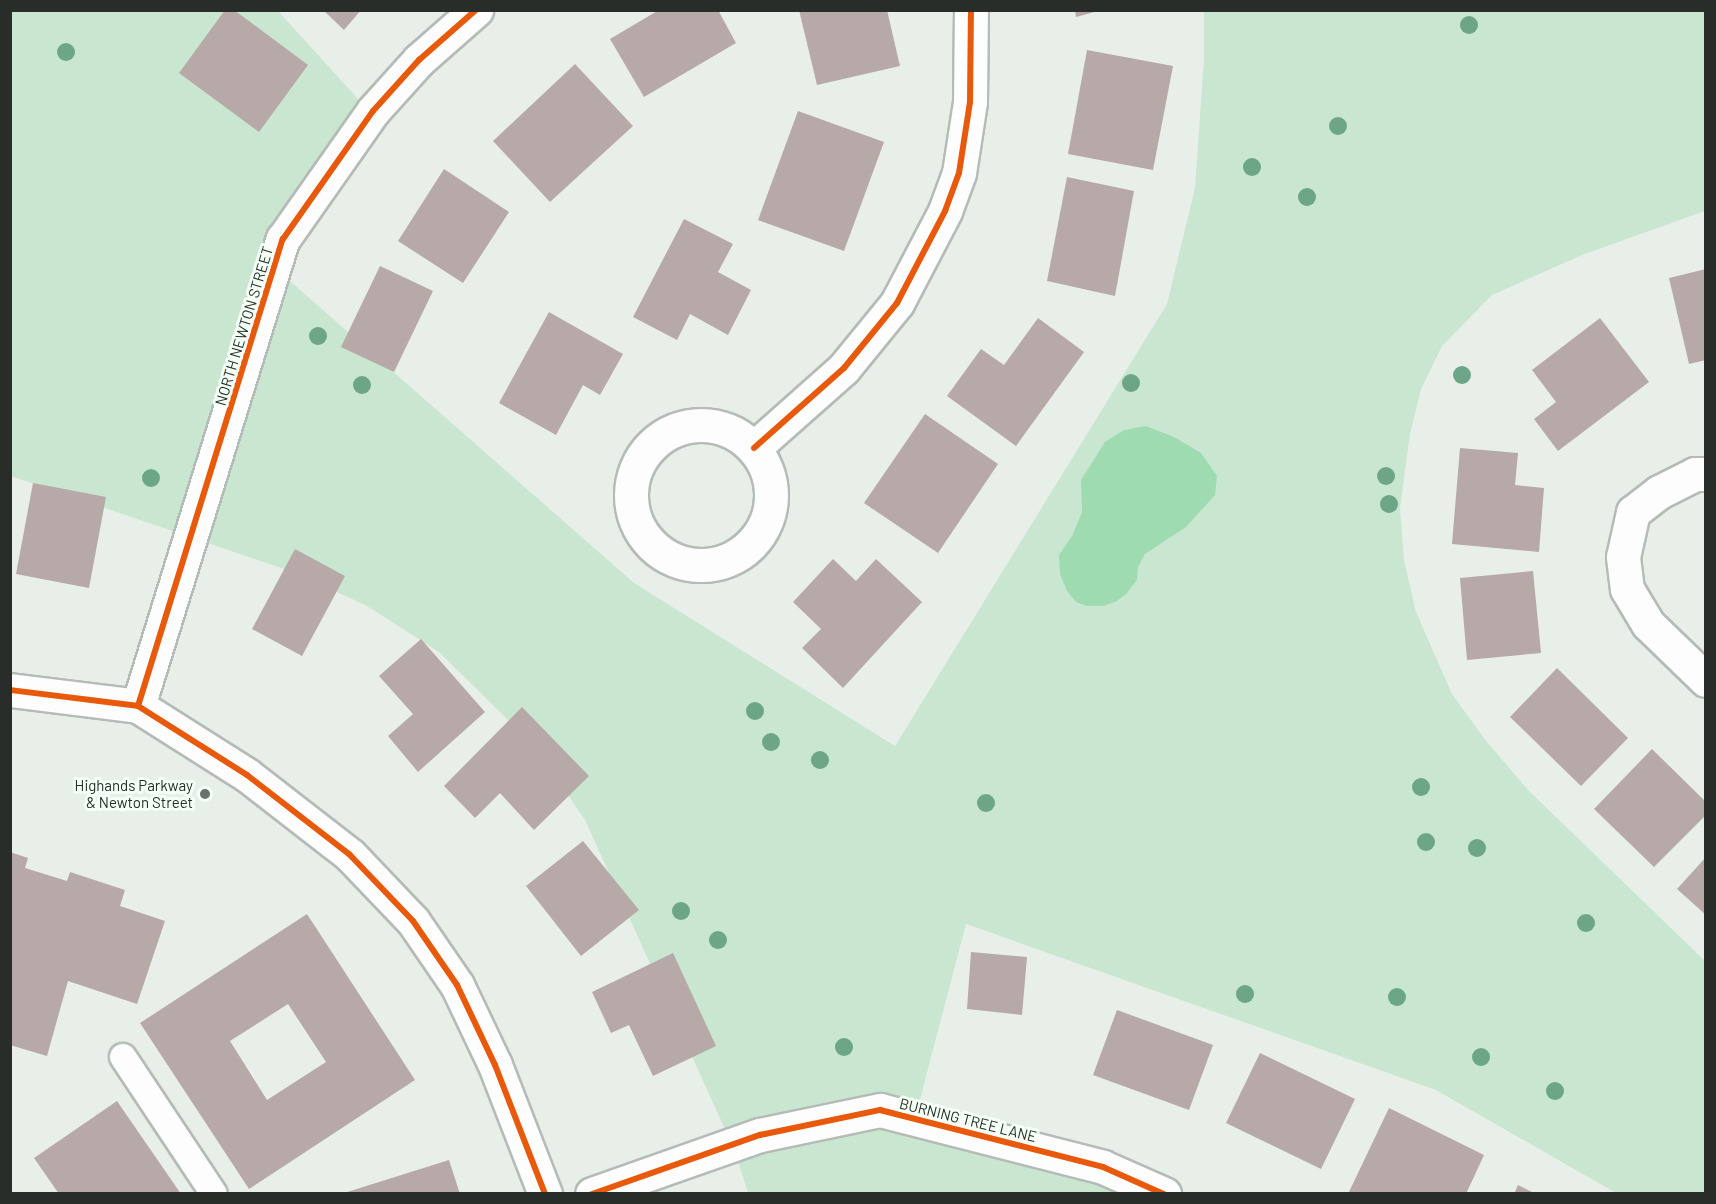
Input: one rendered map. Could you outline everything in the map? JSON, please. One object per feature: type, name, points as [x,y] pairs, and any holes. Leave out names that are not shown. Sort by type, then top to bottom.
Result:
[{"type":"street","name":"NORTH NEWTON STREET","points":[[138,706],[283,239],[373,111],[419,60],[476,10]]},
{"type":"street","points":[[754,448],[844,368],[897,303],[945,211],[959,173],[970,102],[971,10]]},
{"type":"street","points":[[691,425],[714,426],[736,434],[754,448],[766,468],[772,490],[770,514],[760,535],[743,552],[723,563],[699,566],[677,562],[657,550],[641,533],[632,511],[631,488],[637,466],[650,447],[669,432],[691,425]]},
{"type":"street","points":[[1706,474],[1695,474],[1659,492],[1633,513],[1623,557],[1628,590],[1648,624],[1706,680]]},
{"type":"street","points":[[10,690],[138,706],[247,775],[350,855],[413,921],[457,985],[495,1065],[545,1194]]},
{"type":"street","name":"BURNING TREE LANE","points":[[592,1194],[760,1135],[880,1110],[1103,1167],[1164,1194]]},
{"type":"lane","points":[[123,1057],[214,1194]]},
{"type":"shaded area","points":[[11,11],[278,11],[359,100],[266,260],[634,583],[895,746],[1167,304],[1195,188],[1204,59],[1204,11],[1705,11],[1705,211],[1582,255],[1492,295],[1442,346],[1421,389],[1410,434],[1400,508],[1404,560],[1416,612],[1452,694],[1486,741],[1529,791],[1705,961],[1705,1193],[1616,1193],[1436,1090],[966,924],[919,1103],[1164,1193],[748,1193],[734,1149],[585,820],[549,767],[513,725],[439,652],[367,606],[296,573],[11,476]]},
{"type":"shaded area","points":[[1146,426],[1174,437],[1201,453],[1217,476],[1215,495],[1186,527],[1145,554],[1138,567],[1137,580],[1126,594],[1117,601],[1103,606],[1087,606],[1076,602],[1067,591],[1060,574],[1059,555],[1072,536],[1082,512],[1081,480],[1105,442],[1124,430]]},
{"type":"building","points":[[225,10],[234,10],[308,65],[259,132],[179,73]]},
{"type":"building","points":[[323,10],[361,10],[344,30]]},
{"type":"building","points":[[659,10],[718,10],[736,43],[644,97],[610,39]]},
{"type":"building","points":[[799,10],[887,10],[900,66],[817,85]]},
{"type":"building","points":[[1075,10],[1098,10],[1098,11],[1076,17]]},
{"type":"building","points":[[1087,50],[1173,66],[1153,170],[1068,154]]},
{"type":"building","points":[[575,64],[633,126],[550,202],[493,141]]},
{"type":"building","points":[[798,111],[884,142],[844,251],[758,220]]},
{"type":"building","points":[[444,169],[509,212],[463,283],[398,241]]},
{"type":"building","points":[[1067,177],[1134,191],[1115,296],[1047,281]]},
{"type":"building","points":[[684,219],[733,244],[718,272],[751,290],[728,335],[690,314],[677,340],[633,317]]},
{"type":"building","points":[[380,266],[433,291],[394,372],[341,347]]},
{"type":"building","points":[[1706,269],[1706,360],[1689,364],[1669,278]]},
{"type":"building","points":[[549,312],[623,354],[600,395],[583,385],[556,435],[499,403]]},
{"type":"building","points":[[1038,318],[1084,352],[1016,446],[947,396],[981,349],[1004,365]]},
{"type":"building","points":[[1600,318],[1649,382],[1558,451],[1534,419],[1556,402],[1532,370]]},
{"type":"building","points":[[925,414],[998,464],[938,553],[864,503]]},
{"type":"building","points":[[1460,448],[1518,453],[1515,485],[1544,488],[1539,552],[1452,544]]},
{"type":"building","points":[[33,483],[106,497],[89,588],[16,574]]},
{"type":"building","points":[[295,549],[345,576],[302,656],[252,629]]},
{"type":"building","points":[[833,559],[856,581],[876,559],[922,602],[843,688],[802,648],[821,629],[793,602]]},
{"type":"building","points":[[1533,571],[1541,653],[1467,660],[1460,578]]},
{"type":"building","points":[[421,639],[485,712],[418,772],[388,736],[413,714],[379,676]]},
{"type":"building","points":[[1557,668],[1628,738],[1581,786],[1510,717]]},
{"type":"building","points":[[522,707],[589,776],[534,830],[500,793],[475,818],[444,786]]},
{"type":"building","points":[[1652,749],[1706,802],[1706,815],[1654,867],[1594,809]]},
{"type":"building","points":[[583,841],[639,910],[581,956],[526,886]]},
{"type":"building","points":[[10,852],[28,858],[25,868],[67,881],[70,872],[125,890],[120,906],[165,921],[137,1004],[68,981],[47,1056],[10,1045]]},
{"type":"building","points":[[1706,857],[1706,915],[1677,889]]},
{"type":"building","points":[[307,914],[415,1080],[249,1189],[140,1023]],"holes":[[[288,1004],[326,1062],[267,1100],[230,1041]]]},
{"type":"building","points":[[971,952],[1027,957],[1022,1015],[967,1009]]},
{"type":"building","points":[[673,953],[716,1046],[653,1076],[629,1025],[611,1033],[592,992]]},
{"type":"building","points":[[1117,1010],[1213,1045],[1189,1110],[1093,1075]]},
{"type":"building","points":[[1260,1053],[1355,1099],[1321,1169],[1226,1123]]},
{"type":"building","points":[[117,1101],[181,1194],[59,1194],[34,1158]]},
{"type":"building","points":[[1389,1108],[1484,1155],[1466,1194],[1348,1194]]},
{"type":"building","points":[[449,1160],[460,1194],[344,1194],[344,1193]]},
{"type":"building","points":[[1518,1185],[1536,1194],[1514,1194]]},
{"type":"cycle path","points":[[138,706],[283,239],[373,111],[419,60],[476,10]]},
{"type":"cycle path","points":[[754,448],[844,368],[897,303],[945,211],[959,173],[970,102],[971,10]]},
{"type":"cycle path","points":[[10,690],[138,706],[247,775],[350,855],[413,921],[457,985],[495,1065],[545,1194]]},
{"type":"cycle path","points":[[592,1194],[760,1135],[880,1110],[1103,1167],[1164,1194]]},
{"type":"place","name":"Highands Parkway & Newton Street","points":[[205,794]]}]
